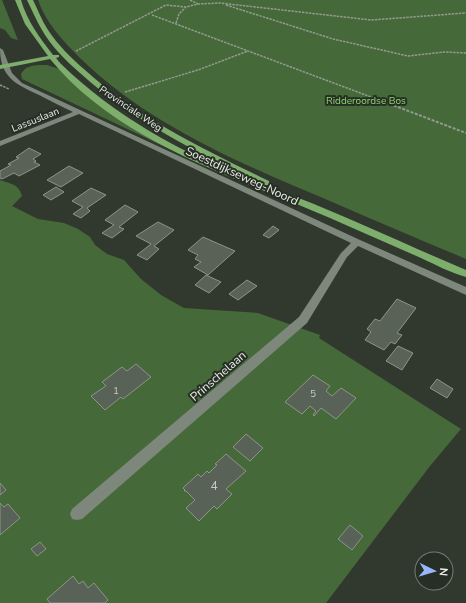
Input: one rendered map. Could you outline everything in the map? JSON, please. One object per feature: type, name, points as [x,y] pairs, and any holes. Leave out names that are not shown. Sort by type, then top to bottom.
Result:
[{"type":"main road","name":"Provinciale Weg","points":[[18,0],[22,14],[32,31],[52,58],[98,100],[162,142],[263,189],[292,198]]},
{"type":"main road","name":"Provinciale Weg","points":[[30,0],[34,13],[44,29],[65,55],[82,72],[142,117],[177,138],[292,198],[466,274]]},
{"type":"main road","points":[[3,67],[65,55]]},
{"type":"street","points":[[0,50],[3,67]]},
{"type":"street","name":"Soestdijkseweg-Noord","points":[[3,67],[10,78],[20,84],[356,242],[466,291]]},
{"type":"street","name":"Lassuslaan","points":[[0,144],[78,112]]},
{"type":"street","name":"Prinschelaan","points":[[77,514],[303,320],[344,255],[356,242]]},
{"type":"path","points":[[190,0],[198,4]]},
{"type":"path","points":[[220,3],[333,39],[408,56],[444,52],[466,53]]},
{"type":"path","points":[[79,51],[166,5],[186,7],[198,4],[220,3],[371,20],[466,13]]},
{"type":"path","points":[[176,23],[179,14],[186,7]]},
{"type":"path","points":[[151,14],[466,133]]},
{"type":"path","points":[[112,96],[198,70],[248,51]]},
{"type":"path","points":[[0,86],[9,89]]},
{"type":"green space","points":[[0,0],[2,0],[18,40],[11,38],[5,30],[0,28]]},
{"type":"green space","name":"Ridderoordse Bos","points":[[38,0],[466,0],[466,259],[264,173],[198,141],[167,123],[136,104],[107,82],[80,58],[50,24]]},
{"type":"green space","points":[[38,65],[47,65],[59,69],[87,92],[178,153],[22,79],[21,74],[26,68]]},
{"type":"green space","points":[[0,180],[14,185],[21,192],[22,196],[12,206],[38,219],[64,223],[78,229],[90,237],[95,245],[107,254],[124,260],[141,279],[161,295],[184,308],[258,313],[320,335],[319,338],[461,429],[430,466],[326,603],[0,603]]},
{"type":"building","points":[[29,148],[41,154],[33,159],[36,161],[34,162],[40,165],[19,176],[14,173],[2,179],[0,178],[0,171],[11,165],[8,164],[19,158],[16,157]]},
{"type":"building","points":[[69,166],[83,173],[61,187],[47,180]]},
{"type":"building","points":[[56,187],[64,192],[51,200],[43,195]]},
{"type":"building","points":[[91,188],[106,195],[87,208],[90,211],[81,218],[73,214],[83,207],[72,201]]},
{"type":"building","points":[[125,205],[138,212],[119,227],[124,229],[112,238],[102,233],[114,225],[105,220]]},
{"type":"building","points":[[158,222],[174,230],[154,246],[159,249],[147,260],[137,255],[151,244],[136,236]]},
{"type":"building","points":[[273,226],[279,230],[269,238],[263,235]]},
{"type":"building","points":[[203,237],[235,251],[208,275],[194,267],[201,262],[195,259],[198,255],[188,250]]},
{"type":"building","points":[[206,275],[221,282],[209,293],[195,285]]},
{"type":"building","points":[[247,280],[257,286],[238,300],[229,294]]},
{"type":"building","points":[[397,299],[416,308],[397,333],[402,335],[395,344],[391,342],[384,350],[365,340],[371,332],[367,329],[375,319],[380,321]]},
{"type":"building","points":[[398,346],[413,353],[402,370],[386,361]]},
{"type":"building","points":[[136,364],[151,377],[123,399],[121,397],[105,410],[91,396],[106,386],[102,382],[122,367],[127,371]]},
{"type":"building","points":[[313,375],[330,386],[326,391],[332,396],[341,388],[356,398],[336,419],[321,408],[314,416],[313,415],[316,411],[310,406],[302,414],[285,402]]},
{"type":"building","points":[[437,379],[453,389],[447,398],[430,388]]},
{"type":"building","points":[[246,434],[263,448],[250,461],[233,447]]},
{"type":"building","points":[[226,454],[246,471],[226,489],[232,494],[217,509],[214,506],[199,521],[186,508],[195,500],[186,491],[184,491],[185,490],[183,488],[198,474],[201,477],[207,471],[209,473],[217,465],[215,464]]},
{"type":"building","points":[[0,483],[6,490],[0,495]]},
{"type":"building","points":[[0,503],[4,507],[8,504],[20,518],[0,535]]},
{"type":"building","points":[[350,525],[363,536],[352,550],[338,539]]},
{"type":"building","points":[[40,542],[46,549],[37,556],[31,549]]},
{"type":"building","points":[[73,576],[79,584],[83,581],[88,588],[94,583],[108,600],[105,603],[50,603],[47,599]]}]
